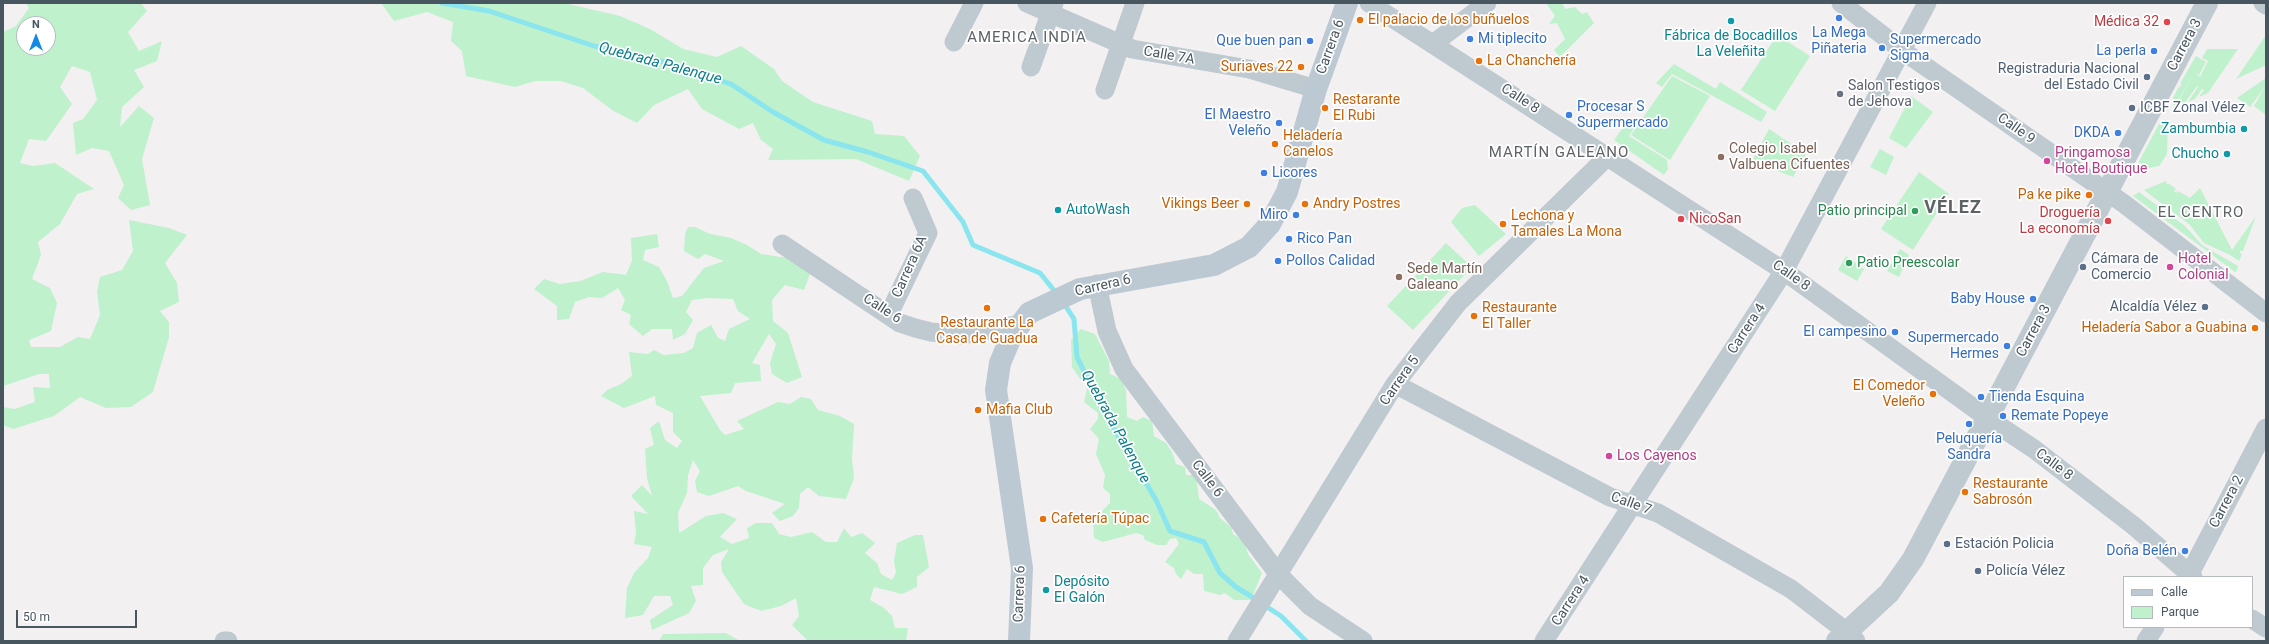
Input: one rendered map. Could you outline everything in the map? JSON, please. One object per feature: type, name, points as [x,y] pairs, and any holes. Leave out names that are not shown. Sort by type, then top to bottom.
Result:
[{"type":"main road","name":"Carrera 6","points":[[1019,641],[1022,568],[996,390],[997,376],[1004,349],[1029,313],[1089,286],[1214,265],[1249,247],[1270,224],[1287,192],[1316,89],[1347,3]]},
{"type":"street","points":[[954,42],[974,3]]},
{"type":"street","name":"Calle 7A","points":[[1027,3],[1052,8],[1119,44],[1132,49],[1249,69],[1316,89]]},
{"type":"street","points":[[1105,90],[1119,44],[1135,3]]},
{"type":"street","name":"Calle 8","points":[[1369,3],[1434,43],[1784,271],[2047,459],[2134,526],[2190,576]]},
{"type":"street","points":[[1434,43],[1487,3]]},
{"type":"street","name":"Calle 9","points":[[1841,3],[1903,51],[2123,203],[2266,313]]},
{"type":"street","name":"Carrera 4","points":[[1544,641],[1634,505],[1784,271],[1903,51],[1927,3]]},
{"type":"street","name":"Carrera 3","points":[[1846,638],[1889,593],[1905,571],[1989,419],[2207,3]]},
{"type":"street","points":[[1031,67],[1052,8]]},
{"type":"street","name":"Carrera 5","points":[[1237,641],[1247,622],[1279,575],[1395,384],[1458,303],[1608,156]]},
{"type":"street","name":"Carrera 6A","points":[[889,314],[928,233],[913,198]]},
{"type":"street","name":"Calle 6","points":[[782,244],[889,314],[900,323],[916,328],[947,334],[979,333],[1020,324]]},
{"type":"street","name":"Calle 6","points":[[1089,286],[1124,369],[1279,575],[1310,606],[1363,641]]},
{"type":"street","name":"Calle 7","points":[[1395,384],[1603,493],[1658,514],[1791,589],[1846,638]]},
{"type":"street","name":"Carrera 2","points":[[2190,576],[2266,428]]},
{"type":"street","points":[[2253,620],[2266,628]]},
{"type":"street","points":[[2146,641],[2154,628]]},
{"type":"green space","points":[[26,3],[141,3],[147,11],[128,32],[139,51],[162,41],[157,61],[134,70],[144,87],[122,107],[120,127],[139,106],[154,118],[142,159],[150,205],[131,210],[118,198],[124,185],[109,151],[92,148],[76,155],[73,123],[83,119],[97,100],[90,72],[72,66],[60,87],[72,104],[46,141],[29,139],[20,163],[33,166],[55,163],[94,189],[77,194],[60,224],[38,242],[41,255],[32,279],[50,288],[57,303],[51,331],[29,340],[31,347],[60,347],[78,337],[90,339],[100,315],[97,292],[100,277],[122,270],[133,251],[129,220],[169,228],[187,235],[165,263],[177,283],[179,302],[160,311],[169,322],[169,337],[153,392],[131,407],[106,408],[80,397],[54,416],[13,429],[3,425],[3,407],[15,409],[35,402],[33,387],[50,388],[49,374],[39,374],[3,386],[3,32],[16,26],[16,56],[56,56],[56,16],[23,16],[29,8]]},
{"type":"green space","points":[[381,3],[564,3],[620,16],[650,29],[683,49],[717,57],[741,46],[774,69],[782,81],[813,102],[872,121],[875,134],[904,136],[920,156],[909,181],[856,159],[768,160],[773,149],[761,140],[753,123],[739,129],[702,109],[688,89],[654,105],[637,123],[612,110],[583,88],[561,81],[535,81],[515,87],[466,76],[462,51],[451,41],[453,22],[427,12],[394,21]]},
{"type":"green space","points":[[1546,3],[1562,3],[1565,9],[1575,7],[1582,14],[1587,12],[1594,23],[1560,57],[1554,50],[1565,39],[1557,23],[1549,24],[1555,16]]},
{"type":"green space","points":[[1777,35],[1810,56],[1775,111],[1741,90]]},
{"type":"green space","points":[[2266,35],[2266,65],[2236,79]]},
{"type":"green space","points":[[2207,49],[2238,49],[2208,93],[2199,97],[2204,90],[2202,89],[2195,99],[2188,102],[2198,87],[2197,86],[2184,104],[2175,108],[2194,72],[2174,108],[2173,98],[2178,88],[2181,86],[2181,82],[2196,56],[2206,62],[2199,75],[2195,73],[2200,77],[2208,61],[2202,58]]},
{"type":"green space","points":[[1674,64],[1716,89],[1720,82],[1767,112],[1761,122],[1672,74],[1662,87],[1656,83]]},
{"type":"green space","points":[[1672,76],[1710,96],[1670,160],[1631,135]]},
{"type":"green space","points":[[2266,78],[2266,115],[2254,106],[2265,87],[2250,107],[2237,98]]},
{"type":"green space","points":[[1911,96],[1933,112],[1906,148],[1889,138]]},
{"type":"green space","points":[[1630,118],[1637,123],[1629,136],[1667,160],[1668,169],[1664,175],[1614,140]]},
{"type":"green space","points":[[2168,121],[2167,154],[2159,166],[2134,171],[2159,124]]},
{"type":"green space","points":[[1769,129],[1806,154],[1793,177],[1752,161]]},
{"type":"green space","points":[[1880,149],[1894,157],[1886,175],[1870,167]]},
{"type":"green space","name":"Patio principal","points":[[1919,172],[1949,194],[1913,250],[1881,229]]},
{"type":"green space","points":[[2166,181],[2167,185],[2168,183],[2176,189],[2174,191],[2176,193],[2178,191],[2190,198],[2200,188],[2232,250],[2256,216],[2243,251],[2240,251],[2242,254],[2239,261],[2230,255],[2204,243],[2190,225],[2144,190]]},
{"type":"green space","points":[[2139,192],[2185,226],[2202,245],[2238,266],[2237,271],[2235,272],[2133,196]]},
{"type":"green space","points":[[1475,205],[1506,234],[1479,256],[1451,222],[1462,208]]},
{"type":"green space","points":[[688,227],[695,227],[710,234],[731,238],[747,245],[761,254],[795,259],[811,271],[804,290],[785,285],[772,300],[773,321],[788,333],[802,377],[787,383],[772,374],[770,363],[776,344],[769,334],[752,363],[760,365],[761,381],[735,383],[731,393],[700,396],[720,430],[725,435],[744,429],[737,421],[778,402],[790,404],[801,397],[811,399],[818,410],[840,416],[854,424],[852,458],[854,478],[846,499],[819,496],[808,487],[800,494],[799,508],[793,516],[780,521],[772,513],[785,504],[746,491],[738,486],[709,496],[697,492],[695,481],[700,471],[693,460],[688,475],[687,493],[678,513],[679,533],[706,516],[723,513],[737,519],[720,537],[732,544],[749,538],[747,528],[756,523],[772,523],[779,534],[791,537],[812,532],[826,542],[837,542],[844,528],[851,537],[862,533],[875,543],[865,553],[877,563],[881,574],[892,580],[896,573],[894,561],[897,543],[915,535],[923,535],[929,567],[917,577],[917,587],[902,594],[874,587],[870,600],[884,608],[892,616],[895,628],[908,628],[906,641],[808,641],[792,625],[799,616],[796,598],[781,606],[761,611],[744,604],[722,572],[721,562],[729,549],[713,555],[703,568],[703,585],[691,586],[696,601],[689,613],[652,630],[650,620],[673,605],[670,596],[654,596],[643,615],[625,618],[627,588],[634,573],[648,558],[652,547],[634,544],[636,533],[634,511],[648,514],[631,496],[642,485],[652,496],[647,478],[645,449],[654,445],[650,428],[659,421],[665,440],[677,448],[682,441],[673,432],[673,413],[656,405],[655,396],[624,408],[601,396],[607,390],[621,384],[632,376],[629,352],[648,354],[654,350],[664,355],[684,353],[693,348],[697,333],[711,325],[718,338],[725,341],[729,329],[750,319],[738,311],[733,299],[708,298],[692,300],[686,312],[693,320],[685,334],[673,340],[672,329],[652,329],[643,336],[629,324],[631,315],[621,310],[625,300],[618,288],[602,298],[589,297],[575,302],[569,319],[557,320],[557,306],[534,289],[544,279],[560,284],[580,281],[603,272],[626,275],[632,261],[631,238],[657,234],[659,247],[645,250],[643,260],[659,267],[667,281],[673,298],[682,296],[704,268],[724,261],[705,254],[698,259],[684,251],[685,234]]},
{"type":"green space","points":[[1446,243],[1472,267],[1413,330],[1387,306]]},
{"type":"green space","points":[[1900,249],[1909,255],[1899,277],[1887,271]]},
{"type":"green space","name":"Patio Preescolar","points":[[1846,256],[1864,269],[1857,281],[1838,270]]},
{"type":"green space","points":[[1081,329],[1095,334],[1109,361],[1110,374],[1121,379],[1126,390],[1127,417],[1137,421],[1143,417],[1152,421],[1154,436],[1166,443],[1172,452],[1176,464],[1185,467],[1186,475],[1196,475],[1199,499],[1216,510],[1220,518],[1231,527],[1233,534],[1244,541],[1248,554],[1262,573],[1251,600],[1234,600],[1225,593],[1220,595],[1204,591],[1203,574],[1194,574],[1187,569],[1181,579],[1176,574],[1174,568],[1165,562],[1179,544],[1176,538],[1170,539],[1166,545],[1157,545],[1145,540],[1143,535],[1136,533],[1103,542],[1094,538],[1093,520],[1110,503],[1110,494],[1103,488],[1105,475],[1096,454],[1099,439],[1090,429],[1098,419],[1098,413],[1084,402],[1087,389],[1086,382],[1081,380],[1072,367],[1071,340]]},
{"type":"green space","points":[[726,633],[740,641],[659,641],[663,634]]},
{"type":"waterway","name":"Quebrada Palenque","points":[[442,3],[489,11],[594,46],[665,62],[731,84],[773,112],[824,140],[868,152],[923,171],[963,222],[973,245],[1040,273],[1057,294]]},
{"type":"waterway","name":"Quebrada Palenque","points":[[1063,302],[1074,319],[1077,357],[1102,408],[1156,500],[1170,531],[1204,542],[1220,573],[1236,587],[1257,600]]},
{"type":"waterway","name":"Quebrada Palenque","points":[[1264,605],[1281,616],[1306,641]]},
{"type":"place","name":"La Mega Piñateria","points":[[1839,18]]},
{"type":"place","name":"El palacio de los buñuelos","points":[[1360,20]]},
{"type":"place","name":"Fábrica de Bocadillos La Veleñita","points":[[1731,21]]},
{"type":"place","name":"Médica 32","points":[[2167,22]]},
{"type":"place","name":"Mi tiplecito","points":[[1470,39]]},
{"type":"place","name":"Que buen pan","points":[[1310,41]]},
{"type":"place","name":"Supermercado Sigma","points":[[1882,48]]},
{"type":"place","name":"La perla","points":[[2154,51]]},
{"type":"place","name":"La Chanchería","points":[[1479,61]]},
{"type":"place","name":"Suriaves 22","points":[[1301,67]]},
{"type":"place","name":"Registraduria Nacional del Estado Civil","points":[[2147,77]]},
{"type":"place","name":"Salon Testigos de Jehova","points":[[1840,94]]},
{"type":"place","name":"Restarante El Rubi","points":[[1325,108]]},
{"type":"place","name":"ICBF Zonal Vélez","points":[[2132,108]]},
{"type":"place","name":"Procesar S Supermercado","points":[[1569,115]]},
{"type":"place","name":"El Maestro Veleño","points":[[1279,123]]},
{"type":"place","name":"Zambumbia","points":[[2244,129]]},
{"type":"place","name":"DKDA","points":[[2118,133]]},
{"type":"place","name":"Heladería Canelos","points":[[1275,144]]},
{"type":"place","name":"Chucho","points":[[2227,154]]},
{"type":"place","name":"Colegio Isabel Valbuena Cifuentes","points":[[1721,157]]},
{"type":"place","name":"Pringamosa Hotel Boutique","points":[[2047,161]]},
{"type":"place","name":"Licores","points":[[1264,173]]},
{"type":"place","name":"Pa ke pike","points":[[2089,195]]},
{"type":"place","name":"Vikings Beer","points":[[1247,204]]},
{"type":"place","name":"Andry Postres","points":[[1305,204]]},
{"type":"place","name":"AutoWash","points":[[1058,210]]},
{"type":"place","name":"Patio principal","points":[[1915,211]]},
{"type":"place","name":"Miro","points":[[1296,215]]},
{"type":"place","name":"NicoSan","points":[[1681,219]]},
{"type":"place","name":"Droguería La economía","points":[[2108,221]]},
{"type":"place","name":"Lechona y Tamales La Mona","points":[[1503,224]]},
{"type":"place","name":"Rico Pan","points":[[1289,239]]},
{"type":"place","name":"Pollos Calidad","points":[[1278,261]]},
{"type":"place","name":"Patio Preescolar","points":[[1849,263]]},
{"type":"place","name":"Cámara de Comercio","points":[[2083,267]]},
{"type":"place","name":"Hotel Colonial","points":[[2170,267]]},
{"type":"place","name":"Sede Martín Galeano","points":[[1399,277]]},
{"type":"place","name":"Baby House","points":[[2033,299]]},
{"type":"place","name":"Alcaldía Vélez","points":[[2205,307]]},
{"type":"place","name":"Restaurante La Casa de Guadua","points":[[987,308]]},
{"type":"place","name":"Restaurante El Taller","points":[[1474,316]]},
{"type":"place","name":"Heladería Sabor a Guabina","points":[[2255,328]]},
{"type":"place","name":"El campesino","points":[[1895,332]]},
{"type":"place","name":"Supermercado Hermes","points":[[2007,346]]},
{"type":"place","name":"El Comedor Veleño","points":[[1933,394]]},
{"type":"place","name":"Tienda Esquina","points":[[1981,397]]},
{"type":"place","name":"Mafia Club","points":[[978,410]]},
{"type":"place","name":"Remate Popeye","points":[[2003,416]]},
{"type":"place","name":"Peluquería Sandra","points":[[1969,424]]},
{"type":"place","name":"Los Cayenos","points":[[1609,456]]},
{"type":"place","name":"Restaurante Sabrosón","points":[[1965,492]]},
{"type":"place","name":"Cafetería Túpac","points":[[1043,519]]},
{"type":"place","name":"Estación Policia","points":[[1947,544]]},
{"type":"place","name":"Doña Belén","points":[[2185,551]]},
{"type":"place","name":"Policía Vélez","points":[[1978,571]]},
{"type":"place","name":"Depósito El Galón","points":[[1046,590]]},
{"type":"district","name":"AMERICA INDIA","points":[[1027,38]]},
{"type":"district","name":"MARTÍN GALEANO","points":[[1559,153]]},
{"type":"district","name":"VÉLEZ","points":[[1953,208]]},
{"type":"district","name":"EL CENTRO","points":[[2201,213]]}]
